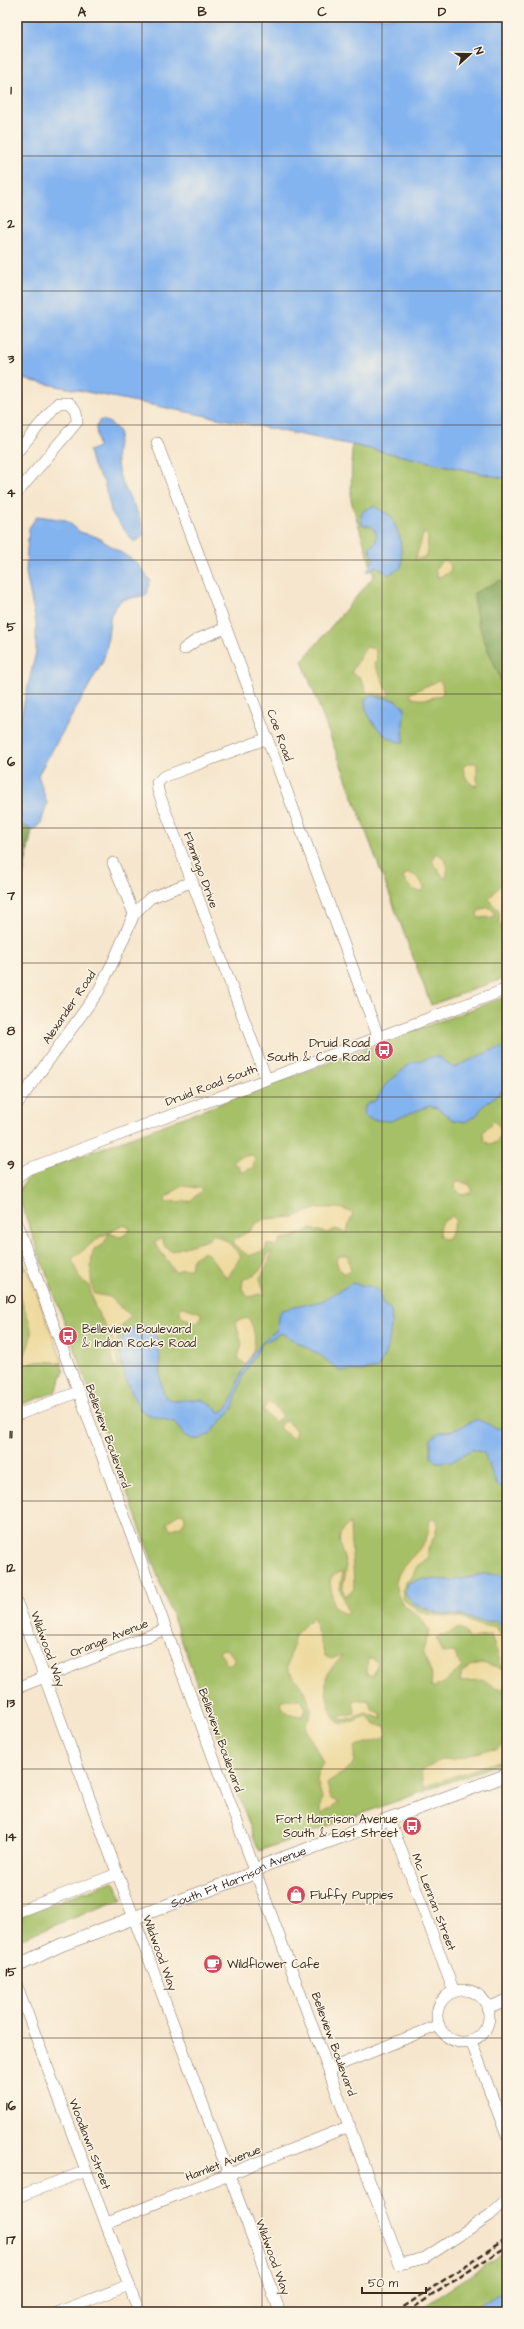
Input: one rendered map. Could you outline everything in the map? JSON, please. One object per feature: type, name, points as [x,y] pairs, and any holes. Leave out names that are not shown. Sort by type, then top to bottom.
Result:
[{"type":"main road","name":"South Ft Harrison Avenue","points":[[17,1966],[61,1945],[507,1775]]},
{"type":"street","points":[[17,452],[58,403],[70,403],[74,407],[77,412],[76,422],[17,493]]},
{"type":"street","name":"Coe Road","points":[[157,443],[378,1036]]},
{"type":"street","points":[[184,649],[198,639],[226,628]]},
{"type":"street","name":"Flamingo Drive","points":[[266,1078],[191,882],[158,791],[158,783],[163,777],[268,738]]},
{"type":"street","points":[[113,863],[134,914]]},
{"type":"street","name":"Alexander Road","points":[[17,1104],[98,992],[134,914],[150,898],[191,882]]},
{"type":"street","name":"Druid Road South","points":[[17,1177],[28,1169],[266,1078],[507,989]]},
{"type":"street","name":"Belleview Boulevard","points":[[17,1225],[400,2264],[425,2258],[490,2214],[507,2199]]},
{"type":"street","points":[[17,1415],[78,1392]]},
{"type":"street","name":"Wildwood Way","points":[[17,1603],[280,2312]]},
{"type":"street","name":"Orange Avenue","points":[[17,1688],[166,1629]]},
{"type":"street","name":"Mc Lennan Street","points":[[390,1820],[454,1992]]},
{"type":"street","points":[[17,1912],[117,1874]]},
{"type":"street","name":"Woodlawn Street","points":[[17,1986],[139,2312]]},
{"type":"street","points":[[454,1992],[471,1992],[481,1998],[487,2008],[487,2025],[481,2035],[472,2041],[460,2042],[449,2038],[439,2025],[439,2008],[445,1998],[454,1992]]},
{"type":"street","points":[[487,2008],[507,2000]]},
{"type":"street","points":[[329,2069],[439,2025]]},
{"type":"street","points":[[472,2041],[507,2136]]},
{"type":"street","name":"Hamlet Avenue","points":[[106,2223],[350,2126]]},
{"type":"street","points":[[17,2197],[86,2171]]},
{"type":"street","points":[[59,2312],[129,2285]]},
{"type":"green space","points":[[352,445],[507,479],[507,977],[431,1005],[302,661],[374,576],[351,500]]},
{"type":"green space","points":[[501,580],[507,597],[507,698],[482,634],[475,607],[474,593]]},
{"type":"green space","points":[[17,822],[32,830],[17,905]]},
{"type":"green space","points":[[507,996],[507,1761],[259,1851],[17,1193],[30,1175]]},
{"type":"green space","points":[[17,1245],[64,1371],[55,1392],[17,1406]]},
{"type":"green space","points":[[113,1881],[116,1884],[122,1899],[17,1940],[17,1917]]},
{"type":"green space","points":[[507,2250],[507,2288],[470,2312],[416,2312]]},
{"type":"sand","points":[[424,532],[428,537],[427,556],[415,560]]},
{"type":"sand","points":[[444,560],[450,564],[451,569],[447,574],[438,577],[435,569]]},
{"type":"sand","points":[[366,647],[375,649],[377,660],[374,663],[390,696],[367,693],[360,677],[351,673]]},
{"type":"sand","points":[[439,681],[442,684],[443,693],[441,695],[419,699],[412,697],[410,694],[424,687]]},
{"type":"sand","points":[[469,763],[475,763],[477,765],[477,786],[469,782],[464,773],[463,767]]},
{"type":"sand","points":[[435,853],[442,856],[448,867],[446,878],[444,878],[432,861]]},
{"type":"sand","points":[[408,873],[416,876],[420,880],[424,888],[422,891],[413,889],[406,883],[403,877]]},
{"type":"sand","points":[[500,885],[507,889],[507,931],[499,922],[498,909],[489,899]]},
{"type":"sand","points":[[488,907],[494,911],[494,917],[478,918],[477,912]]},
{"type":"sand","points":[[494,1121],[500,1127],[501,1135],[497,1142],[489,1144],[484,1140],[483,1132]]},
{"type":"sand","points":[[252,1155],[255,1158],[253,1167],[244,1172],[240,1171],[239,1166],[233,1163],[238,1157]]},
{"type":"sand","points":[[459,1181],[470,1185],[472,1190],[470,1193],[462,1195],[455,1189],[454,1184]]},
{"type":"sand","points":[[182,1186],[199,1188],[202,1190],[190,1201],[165,1202],[166,1197]]},
{"type":"sand","points":[[318,1208],[341,1209],[349,1211],[353,1214],[346,1233],[336,1229],[328,1233],[310,1229],[293,1237],[281,1239],[276,1246],[267,1244],[265,1250],[249,1256],[233,1244],[235,1239],[251,1230],[254,1225],[264,1219],[294,1217]]},
{"type":"sand","points":[[452,1216],[456,1220],[449,1238],[443,1239],[439,1235],[440,1225],[443,1221]]},
{"type":"sand","points":[[124,1225],[130,1228],[124,1236],[119,1237],[109,1233],[103,1245],[94,1249],[91,1266],[91,1278],[95,1294],[110,1297],[130,1316],[118,1331],[116,1354],[118,1366],[115,1368],[111,1358],[113,1340],[95,1307],[89,1285],[80,1279],[72,1259],[100,1237]]},
{"type":"sand","points":[[213,1234],[227,1241],[241,1256],[227,1279],[209,1255],[204,1252],[193,1258],[191,1269],[181,1269],[176,1273],[154,1242],[162,1238],[165,1247],[171,1251],[208,1240]]},
{"type":"sand","points":[[272,1252],[266,1268],[260,1278],[265,1295],[259,1294],[249,1297],[242,1289],[243,1280],[259,1272],[268,1254]]},
{"type":"sand","points":[[339,1256],[348,1256],[351,1272],[344,1273],[339,1269],[336,1260]]},
{"type":"sand","points":[[27,1268],[63,1363],[40,1361],[27,1365],[24,1362],[25,1354],[31,1338],[31,1329],[19,1294],[18,1280],[19,1272]]},
{"type":"sand","points":[[184,1307],[201,1313],[201,1318],[197,1322],[183,1318],[180,1313],[180,1308]]},
{"type":"sand","points":[[248,1318],[253,1329],[254,1348],[246,1365],[238,1358],[242,1344],[235,1321]]},
{"type":"sand","points":[[270,1402],[283,1416],[275,1422],[263,1411],[266,1404]]},
{"type":"sand","points":[[286,1421],[296,1430],[295,1435],[292,1438],[280,1429],[280,1424]]},
{"type":"sand","points":[[179,1513],[184,1514],[185,1520],[181,1526],[170,1530],[167,1523]]},
{"type":"sand","points":[[435,1519],[438,1522],[435,1536],[428,1548],[428,1558],[417,1566],[412,1577],[406,1582],[402,1591],[404,1600],[419,1611],[426,1614],[461,1618],[483,1627],[496,1626],[507,1648],[507,1670],[502,1666],[491,1635],[469,1639],[464,1630],[459,1628],[436,1638],[442,1653],[454,1652],[462,1667],[444,1683],[434,1687],[431,1686],[432,1675],[423,1651],[429,1631],[423,1621],[402,1602],[397,1591],[396,1582],[404,1566],[423,1544],[428,1534],[430,1520]]},
{"type":"sand","points":[[350,1523],[354,1589],[345,1596],[343,1585],[346,1569],[340,1540],[341,1534]]},
{"type":"sand","points":[[343,1571],[340,1589],[348,1613],[345,1614],[334,1607],[330,1582],[332,1576]]},
{"type":"sand","points":[[313,1617],[325,1656],[331,1659],[342,1655],[327,1674],[326,1679],[326,1693],[330,1709],[336,1720],[340,1723],[344,1723],[367,1716],[374,1724],[385,1726],[387,1734],[384,1738],[356,1746],[352,1765],[327,1784],[331,1798],[339,1803],[322,1814],[320,1808],[322,1798],[317,1780],[319,1769],[323,1763],[306,1729],[311,1706],[306,1694],[287,1668],[295,1635]]},
{"type":"sand","points":[[223,1649],[228,1650],[234,1658],[233,1664],[228,1665],[219,1652]]},
{"type":"sand","points":[[368,1659],[373,1659],[378,1662],[373,1676],[366,1673]]},
{"type":"sand","points":[[481,1663],[498,1667],[507,1673],[506,1688],[497,1689],[484,1680],[460,1681],[462,1672],[473,1665]]},
{"type":"sand","points":[[301,1699],[306,1709],[303,1716],[289,1714],[281,1707],[280,1703],[283,1701]]},
{"type":"sand","points":[[353,1701],[369,1701],[372,1710],[380,1713],[382,1719],[366,1713],[345,1720],[337,1717],[355,1713]]},
{"type":"sand","points":[[507,1741],[507,1758],[423,1787],[421,1772],[442,1759],[452,1760],[486,1750],[497,1749]]},
{"type":"water","points":[[17,17],[507,17],[507,479],[352,445],[17,378]]},
{"type":"water","points":[[100,420],[112,424],[120,434],[117,451],[117,465],[120,477],[141,522],[144,536],[134,542],[112,514],[104,482],[93,466],[89,451],[98,447],[96,427]]},
{"type":"water","points":[[374,506],[391,516],[400,538],[401,568],[388,575],[377,566],[367,572],[373,559],[369,547],[376,542],[376,532],[371,526],[362,525],[361,515],[364,510]]},
{"type":"water","points":[[37,516],[66,520],[80,532],[97,537],[137,563],[150,580],[147,595],[121,600],[111,614],[106,651],[102,663],[38,775],[47,803],[41,824],[32,830],[17,822],[17,732],[36,652],[36,623],[26,573],[29,528]]},
{"type":"water","points":[[370,695],[395,700],[405,708],[403,724],[404,742],[390,739],[377,728],[365,706],[365,699]]},
{"type":"water","points":[[507,1047],[507,1087],[483,1106],[477,1115],[465,1122],[453,1120],[437,1108],[429,1106],[391,1121],[372,1120],[365,1116],[363,1110],[366,1105],[376,1100],[385,1085],[411,1063],[434,1056],[441,1058],[453,1068],[492,1050]]},
{"type":"water","points":[[352,1283],[372,1287],[380,1292],[382,1303],[391,1310],[389,1340],[385,1355],[378,1368],[362,1371],[340,1371],[320,1355],[281,1333],[262,1344],[242,1377],[233,1408],[210,1434],[200,1439],[192,1439],[183,1434],[174,1422],[146,1414],[139,1408],[125,1376],[120,1352],[122,1342],[127,1333],[136,1327],[142,1326],[149,1328],[156,1336],[161,1381],[166,1398],[172,1400],[202,1400],[214,1406],[218,1413],[224,1411],[231,1403],[239,1378],[255,1351],[265,1339],[277,1330],[278,1315],[282,1310],[322,1301]]},
{"type":"water","points":[[477,1419],[496,1428],[507,1429],[507,1487],[497,1486],[484,1453],[472,1449],[452,1462],[436,1462],[431,1457],[431,1439],[439,1432],[452,1431]]},
{"type":"water","points":[[483,1574],[499,1574],[507,1578],[507,1640],[500,1624],[495,1621],[483,1622],[463,1616],[437,1613],[415,1604],[405,1595],[408,1583],[414,1581],[426,1579],[455,1580]]},
{"type":"water","points":[[507,2288],[507,2312],[470,2312]]},
{"type":"railway","points":[[396,2312],[507,2238]]},
{"type":"railway","points":[[407,2312],[505,2247]]},
{"type":"place","name":"Druid Road South & Coe Road","points":[[384,1050]]},
{"type":"place","name":"Belleview Boulevard & Indian Rocks Road","points":[[68,1336]]},
{"type":"place","name":"Fort Harrison Avenue South & East Street","points":[[412,1826]]},
{"type":"place","name":"Fluffy Puppies","points":[[296,1895]]},
{"type":"place","name":"Wildflower Cafe","points":[[213,1964]]}]
